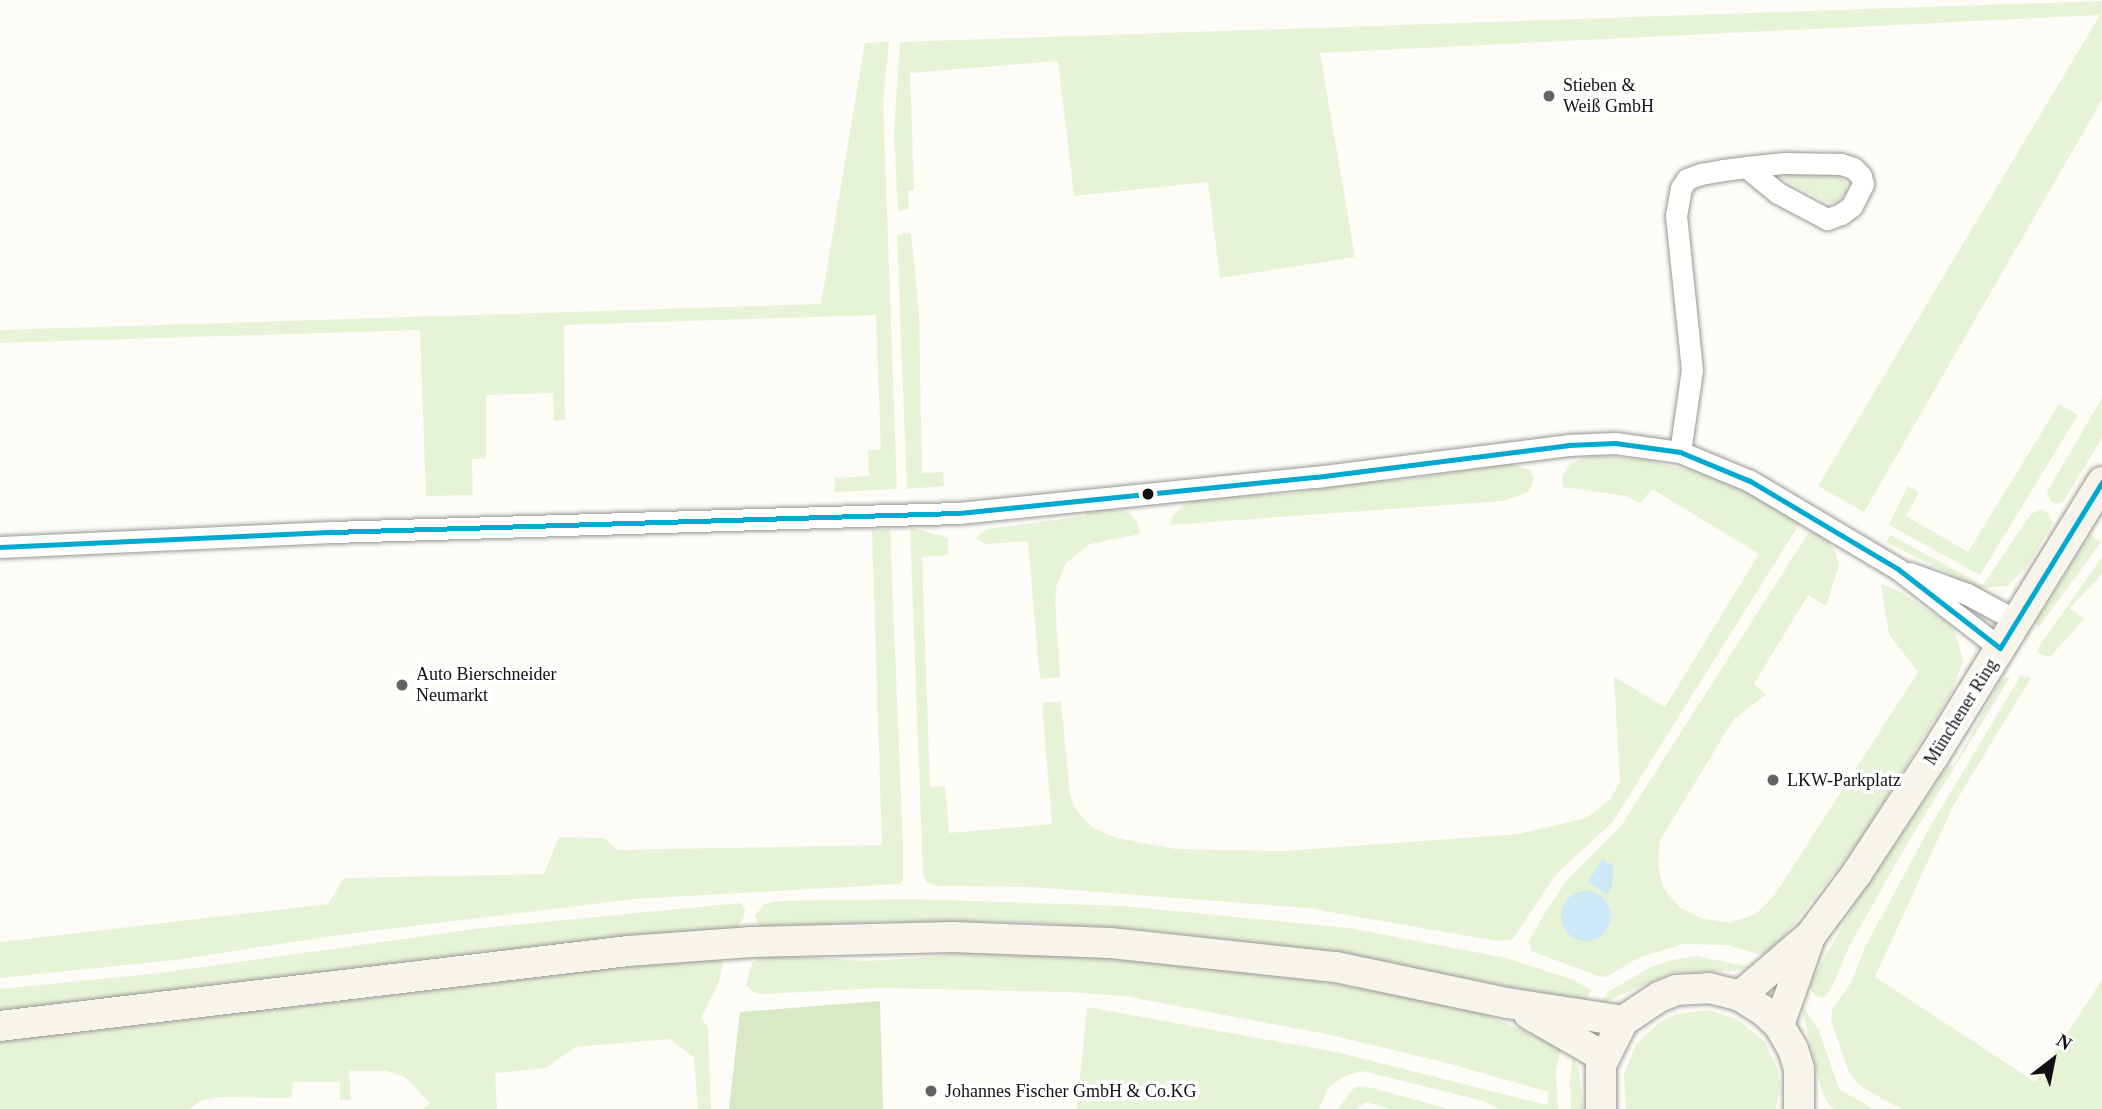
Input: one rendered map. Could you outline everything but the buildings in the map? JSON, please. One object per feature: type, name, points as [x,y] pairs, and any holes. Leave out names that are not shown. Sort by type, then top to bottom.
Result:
[{"type":"main road","name":"Münchener Ring","points":[[1740,996],[1811,935],[1883,834],[2102,482]]},
{"type":"main road","name":"Münchener Ring","points":[[1779,1026],[1811,935]]},
{"type":"main road","points":[[0,1026],[628,951],[752,942],[952,937],[1042,939],[1206,951],[1336,967],[1507,1003],[1623,1021]]},
{"type":"main road","points":[[1601,1109],[1599,1084],[1604,1056],[1623,1021],[1644,1004],[1676,990],[1709,988],[1740,996],[1764,1011],[1779,1026],[1796,1058],[1805,1105]]},
{"type":"main road","points":[[1507,1003],[1604,1056]]},
{"type":"street","points":[[1680,452],[1692,370],[1676,216],[1681,188],[1687,179],[1701,174],[1746,167],[1785,163],[1840,164],[1853,168],[1861,176],[1863,184],[1852,206],[1841,214],[1826,219],[1778,193],[1746,167]]},
{"type":"street","points":[[0,547],[332,532],[959,513],[1317,477],[1568,445],[1623,443],[1680,452],[1758,486],[1898,569],[2000,648]]},
{"type":"street","points":[[1898,569],[1967,594],[2017,621]]},
{"type":"green space","points":[[2102,1],[2102,100],[1864,512],[1818,486],[2100,15],[1320,53],[1355,257],[1220,278],[1208,182],[1074,196],[1058,61],[910,73],[914,190],[908,191],[909,209],[898,211],[894,132],[900,42]]},
{"type":"green space","points":[[889,42],[883,103],[897,489],[835,492],[834,478],[869,476],[868,450],[881,450],[876,315],[564,325],[565,420],[554,421],[553,393],[486,395],[486,458],[472,459],[473,495],[426,496],[420,330],[0,343],[0,330],[821,304],[865,43]]},
{"type":"green space","points":[[1787,171],[1837,172],[1847,184],[1846,193],[1837,203],[1828,203],[1788,182],[1784,178]]},
{"type":"green space","points":[[911,233],[919,313],[922,473],[943,472],[944,486],[907,489],[897,235]]},
{"type":"green space","points":[[2102,398],[2102,438],[2063,502],[2056,504],[2050,500],[2047,492]]},
{"type":"green space","points":[[2059,404],[2078,415],[1980,575],[1889,525],[1908,486],[1919,492],[1906,516],[1968,552]]},
{"type":"green space","points":[[1591,455],[1646,460],[1694,471],[1748,491],[1800,523],[1612,823],[1558,872],[1513,939],[1497,941],[1307,908],[1031,887],[936,886],[927,882],[923,874],[910,527],[948,538],[948,555],[922,557],[930,787],[945,786],[949,833],[1052,824],[1042,703],[1061,701],[1070,795],[1076,810],[1092,827],[1116,838],[1176,849],[1284,851],[1519,834],[1586,818],[1610,800],[1620,782],[1614,677],[1665,707],[1759,554],[1652,489],[1640,503],[1626,496],[1563,487],[1562,476],[1570,464]]},
{"type":"green space","points":[[1490,464],[1511,464],[1530,470],[1534,478],[1529,492],[1503,501],[1170,525],[1173,516],[1189,499],[1297,493],[1351,480],[1403,480]]},
{"type":"green space","points":[[1085,507],[1125,510],[1137,521],[1140,534],[1090,544],[1066,563],[1057,584],[1055,600],[1060,677],[1040,679],[1028,541],[985,544],[976,538],[987,529],[1085,516]]},
{"type":"green space","points":[[2041,509],[2049,514],[2053,523],[2026,568],[2007,586],[1981,588],[1969,584],[1886,542],[1890,535],[1983,585],[2031,514]]},
{"type":"green space","points":[[890,529],[903,845],[903,880],[900,884],[634,899],[340,935],[175,960],[0,978],[0,942],[328,904],[344,878],[544,874],[559,837],[604,838],[617,850],[882,845],[872,530]]},
{"type":"green space","points":[[1809,532],[1826,538],[1836,553],[1839,566],[1826,606],[1808,595],[1754,684],[1766,695],[1734,719],[1660,840],[1658,864],[1663,888],[1679,907],[1700,918],[1730,923],[1756,914],[1774,896],[1918,672],[1889,634],[1881,584],[1899,591],[1955,631],[1963,661],[1952,691],[1860,840],[1772,951],[1763,955],[1726,945],[1683,944],[1638,958],[1608,976],[1601,977],[1531,951],[1529,941],[1543,916],[1567,880],[1621,826]]},
{"type":"green space","points":[[2090,534],[2101,542],[2039,627],[2035,624]]},
{"type":"green space","points":[[2102,557],[2102,574],[2070,608],[2084,619],[2050,657],[2040,654],[2037,651],[2040,645]]},
{"type":"green space","points":[[2021,675],[2031,678],[1953,806],[1875,977],[2035,1082],[2102,980],[2102,1109],[1902,1109],[1857,1083],[1848,1070],[1831,1020],[1832,1010],[1852,981],[1865,947],[1930,827]]},
{"type":"green space","points":[[2011,676],[1907,844],[1850,945],[1832,987],[1824,998],[1815,996],[1809,986],[1850,912],[1948,766],[1954,765],[2001,680]]},
{"type":"green space","points":[[912,899],[1124,906],[1349,928],[1506,958],[1574,980],[1591,990],[1586,1000],[1580,1001],[1339,953],[1147,930],[1023,922],[880,922],[765,927],[759,926],[755,916],[764,904],[777,901]]},
{"type":"green space","points":[[740,903],[745,910],[744,917],[737,927],[728,930],[481,953],[0,1011],[0,989],[160,973],[482,928]]},
{"type":"green space","points":[[973,949],[1043,951],[1239,970],[1425,998],[1477,1011],[1561,1047],[1556,1071],[1558,1109],[1498,1109],[1484,1101],[1362,1071],[1344,1076],[1328,1088],[1319,1109],[1077,1109],[1087,1007],[1336,1052],[1547,1105],[1549,1092],[1451,1064],[1331,1035],[1124,996],[1068,992],[880,988],[763,994],[755,993],[746,985],[752,963],[765,955],[866,961],[934,957]]},
{"type":"green space","points":[[1696,956],[1751,967],[1735,971],[1674,972],[1598,1005],[1608,992],[1651,967]]},
{"type":"green space","points":[[719,957],[723,961],[719,982],[701,1018],[708,1028],[711,1109],[698,1109],[694,1057],[670,1039],[575,1047],[546,1068],[495,1073],[497,1109],[423,1109],[430,1103],[405,1077],[387,1071],[349,1071],[351,1100],[340,1100],[340,1082],[293,1082],[291,1098],[219,1097],[200,1101],[190,1109],[0,1109],[0,1037],[497,976]]},
{"type":"green space","points":[[880,1001],[883,1109],[729,1109],[740,1012]]},
{"type":"green space","points":[[1801,1005],[1819,1030],[1839,1089],[1873,1109],[1835,1109],[1828,1103],[1822,1092]]},
{"type":"green space","points":[[1708,1010],[1739,1020],[1764,1041],[1778,1071],[1780,1087],[1776,1109],[1626,1109],[1624,1073],[1637,1043],[1661,1021],[1676,1014]]},
{"type":"green space","points":[[1573,1056],[1579,1070],[1583,1109],[1571,1109],[1570,1078]]},
{"type":"green space","points":[[1362,1086],[1448,1109],[1390,1109],[1366,1102],[1356,1109],[1338,1109],[1354,1088]]},
{"type":"water","points":[[1602,859],[1613,866],[1612,887],[1607,894],[1588,882]]},
{"type":"water","points":[[1586,891],[1604,898],[1611,916],[1604,934],[1586,941],[1568,934],[1561,916],[1568,898]]},
{"type":"transit line","points":[[0,547],[332,532],[959,513],[1316,477],[1568,445],[1615,443],[1680,452],[1750,481],[1898,569],[2000,648],[2102,482]]},
{"type":"place","name":"Stieben & Weiß GmbH","points":[[1549,96]]},
{"type":"place","name":"Auto Bierschneider Neumarkt","points":[[402,685]]},
{"type":"place","name":"LKW-Parkplatz","points":[[1773,780]]},
{"type":"place","name":"Johannes Fischer GmbH & Co.KG","points":[[931,1091]]}]
